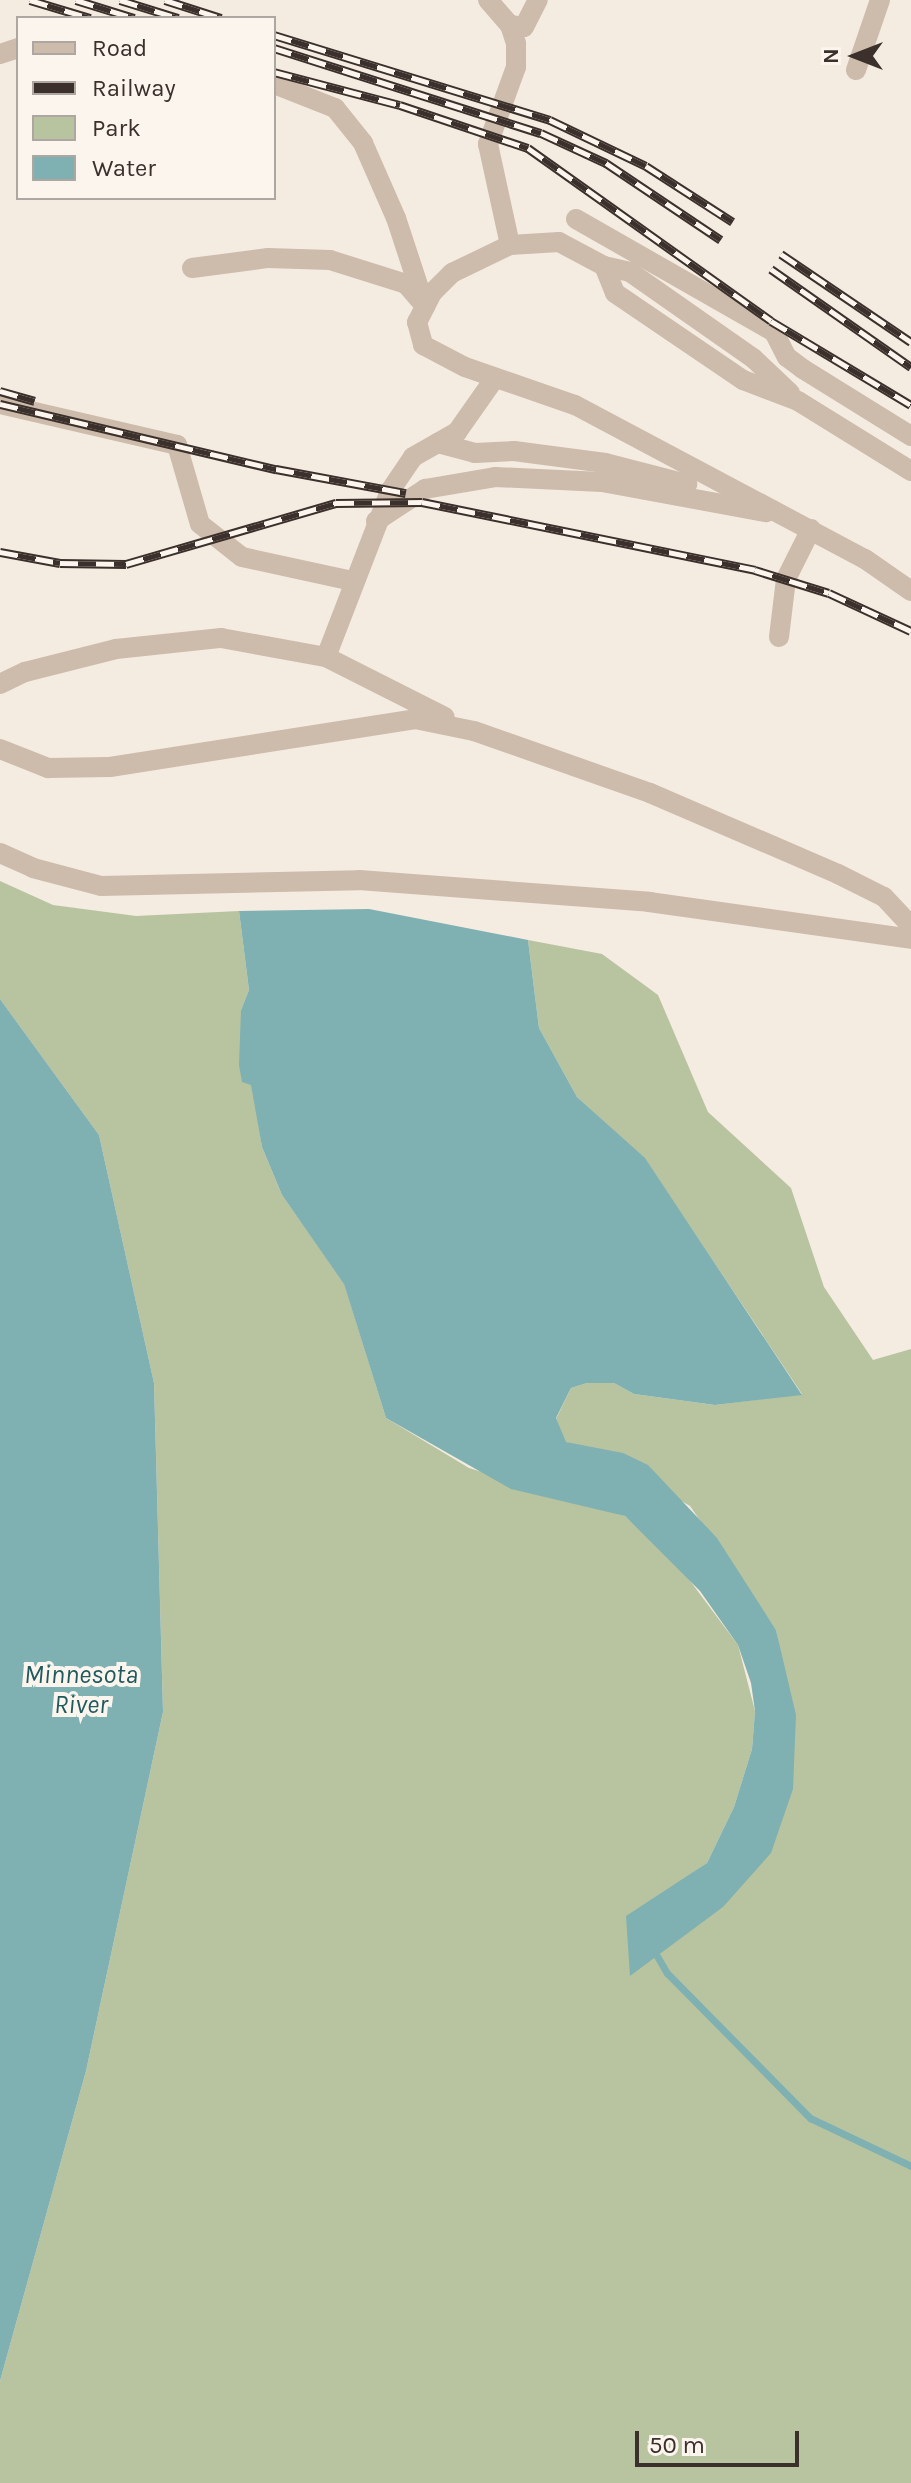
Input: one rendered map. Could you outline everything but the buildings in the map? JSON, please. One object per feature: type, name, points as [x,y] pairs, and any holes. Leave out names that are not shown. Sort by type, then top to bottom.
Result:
[{"type":"lane","points":[[488,0],[510,25],[516,67],[488,144],[510,245]]},
{"type":"lane","points":[[510,25],[524,27],[538,0]]},
{"type":"lane","points":[[856,70],[880,0]]},
{"type":"lane","points":[[276,85],[335,108],[363,143],[396,218],[425,306]]},
{"type":"lane","points":[[576,219],[774,332],[787,357],[911,436]]},
{"type":"lane","points":[[911,471],[798,401],[743,380],[615,293],[604,266],[559,242],[510,245],[452,273],[425,306],[417,322],[423,345],[495,378],[575,405],[781,512],[911,591]]},
{"type":"lane","points":[[192,268],[268,258],[330,260],[406,284],[425,306]]},
{"type":"lane","points":[[326,657],[376,521],[413,457],[457,432],[495,378]]},
{"type":"lane","points":[[0,404],[177,445],[200,524],[242,557],[352,581]]},
{"type":"lane","points":[[438,443],[475,453],[514,451],[605,463],[781,512]]},
{"type":"lane","points":[[376,521],[425,489],[495,477],[602,482],[781,512]]},
{"type":"lane","points":[[779,637],[786,579],[811,529]]},
{"type":"lane","points":[[0,684],[25,672],[116,649],[185,639],[221,638],[326,657],[474,731],[650,793],[838,874],[884,897],[911,926]]},
{"type":"lane","points":[[0,749],[48,768],[110,767],[415,719],[474,731]]},
{"type":"lane","points":[[0,853],[33,868],[101,886],[359,880],[649,902],[911,939]]},
{"type":"green space","points":[[0,881],[53,905],[136,916],[239,911],[249,990],[241,1010],[262,1147],[282,1195],[344,1283],[386,1418],[469,1468],[625,1516],[682,1570],[738,1645],[755,1711],[752,1749],[734,1807],[707,1863],[681,1881],[723,1907],[781,1655],[776,1630],[690,1506],[590,1448],[565,1442],[556,1419],[571,1388],[587,1383],[614,1383],[634,1394],[715,1405],[802,1394],[645,1159],[577,1097],[539,1028],[528,940],[602,954],[658,995],[708,1112],[791,1188],[824,1287],[873,1360],[911,1349],[911,2483],[0,2483],[0,2381],[86,2071],[163,1712],[154,1383],[99,1135],[0,999]]},
{"type":"water","points":[[369,909],[528,940],[539,1028],[577,1097],[645,1158],[802,1395],[715,1405],[634,1394],[614,1383],[587,1383],[571,1388],[556,1418],[566,1442],[623,1453],[648,1465],[717,1538],[776,1630],[796,1715],[793,1789],[771,1853],[723,1907],[630,1976],[626,1916],[707,1863],[734,1807],[752,1749],[755,1711],[751,1683],[738,1645],[700,1591],[625,1516],[511,1489],[386,1418],[344,1284],[282,1195],[262,1147],[251,1085],[242,1082],[239,1065],[241,1010],[249,990],[239,911]]},
{"type":"water","name":"Minnesota River","points":[[0,999],[99,1135],[154,1383],[163,1712],[86,2071],[0,2381]]},
{"type":"waterway","points":[[657,1956],[667,1973],[810,2118],[911,2166]]},
{"type":"railway","points":[[30,0],[83,16]]},
{"type":"railway","points":[[76,0],[128,16]]},
{"type":"railway","points":[[120,0],[172,16]]},
{"type":"railway","points":[[165,0],[215,16]]},
{"type":"railway","points":[[276,36],[550,120],[646,166],[733,222]]},
{"type":"railway","points":[[276,49],[541,133],[606,163],[721,240]]},
{"type":"railway","points":[[276,73],[400,105],[528,148],[771,321],[911,405]]},
{"type":"railway","points":[[781,254],[911,342]]},
{"type":"railway","points":[[771,269],[911,367]]},
{"type":"railway","points":[[0,391],[35,401]]},
{"type":"railway","points":[[0,404],[276,469],[406,493]]},
{"type":"railway","points":[[0,552],[60,563],[126,564],[336,503],[422,502],[755,570],[829,593],[911,631]]}]
